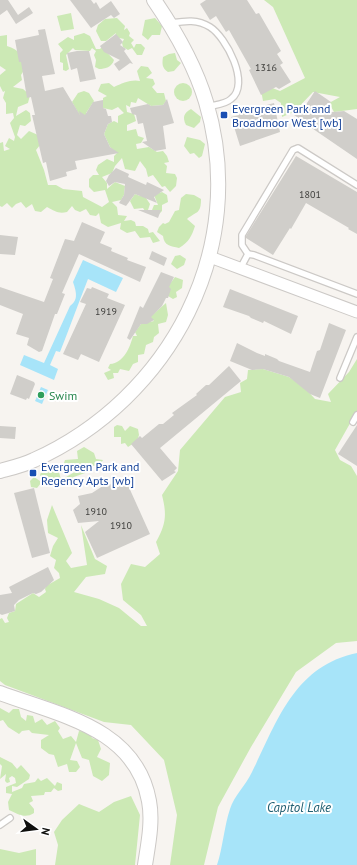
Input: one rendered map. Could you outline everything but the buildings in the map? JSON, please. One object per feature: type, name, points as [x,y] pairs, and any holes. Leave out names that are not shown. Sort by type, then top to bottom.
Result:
[{"type":"street","points":[[0,471],[34,461],[73,440],[99,422],[125,400],[162,358],[180,330],[194,302],[210,256],[218,190],[214,140],[207,107],[192,65],[170,24],[154,0]]},
{"type":"street","points":[[210,256],[357,312]]},
{"type":"street","points":[[0,693],[104,733],[119,744],[130,757],[139,770],[150,802],[150,822],[145,865]]},
{"type":"lane","points":[[170,24],[190,20],[210,27],[220,35],[232,58],[239,75],[239,90],[231,100],[207,107]]},
{"type":"lane","points":[[357,185],[298,148],[293,150],[242,235],[242,245],[248,254],[274,261],[357,294]]},
{"type":"lane","points":[[241,268],[248,254]]},
{"type":"lane","points":[[340,378],[357,337]]},
{"type":"lane","points":[[353,422],[357,414]]},
{"type":"lane","points":[[0,825],[10,818]]},
{"type":"green space","points":[[264,0],[357,0],[357,109],[334,112],[329,103],[340,97],[313,92],[294,112],[282,117],[281,103],[275,99],[263,101],[261,90],[270,87],[280,91],[305,78],[273,7]]},
{"type":"green space","points":[[71,13],[74,29],[61,31],[57,16]]},
{"type":"green space","points":[[117,18],[125,26],[124,30],[127,28],[130,33],[129,36],[134,40],[131,43],[134,48],[136,44],[141,44],[145,48],[142,55],[137,55],[132,48],[128,50],[123,47],[122,43],[124,39],[115,37],[116,33],[106,41],[101,41],[96,31],[98,25],[105,19]]},
{"type":"green space","points":[[155,18],[162,26],[160,35],[152,35],[148,40],[142,35],[145,20]]},
{"type":"green space","points":[[84,33],[90,36],[96,49],[100,49],[102,47],[114,60],[112,64],[104,69],[99,69],[95,67],[96,60],[94,55],[96,51],[92,48],[90,51],[75,50],[73,48],[66,55],[69,69],[66,71],[63,70],[63,63],[60,62],[60,53],[63,50],[58,44],[68,37],[74,40],[74,36]]},
{"type":"green space","points":[[7,35],[7,46],[15,49],[20,54],[26,67],[21,75],[22,80],[13,87],[23,89],[30,95],[28,103],[18,107],[16,116],[26,110],[30,113],[31,121],[25,126],[20,125],[17,135],[21,139],[29,131],[38,135],[40,145],[36,150],[48,185],[56,185],[63,189],[82,191],[83,197],[102,207],[109,202],[105,190],[94,192],[89,187],[89,179],[93,175],[99,175],[96,170],[98,165],[107,159],[114,162],[114,156],[117,153],[110,147],[104,134],[108,124],[114,121],[118,123],[118,116],[124,113],[118,107],[112,110],[103,108],[103,98],[107,96],[98,91],[101,84],[109,83],[114,87],[130,81],[140,81],[137,71],[141,66],[148,67],[152,73],[146,78],[153,79],[155,84],[152,87],[157,93],[164,93],[166,101],[163,105],[151,106],[138,98],[136,103],[131,102],[130,107],[126,105],[127,112],[134,114],[136,121],[127,125],[127,131],[136,129],[138,136],[144,138],[141,143],[136,144],[137,149],[149,147],[157,152],[163,151],[169,162],[164,163],[167,166],[166,173],[175,174],[177,178],[176,186],[170,192],[165,186],[162,187],[153,175],[148,177],[146,169],[140,161],[135,171],[125,169],[122,158],[115,166],[112,173],[102,177],[107,183],[107,189],[115,182],[125,186],[124,195],[121,200],[112,202],[117,207],[118,215],[127,216],[124,221],[131,220],[135,222],[136,226],[143,226],[148,229],[149,233],[153,232],[160,241],[153,243],[150,237],[140,238],[135,231],[127,233],[120,229],[121,223],[108,227],[101,223],[99,213],[96,216],[90,215],[86,209],[80,212],[75,210],[72,206],[67,212],[61,213],[47,207],[41,212],[35,211],[32,204],[26,208],[21,202],[12,208],[7,203],[2,207],[0,206],[0,143],[3,142],[4,151],[10,149],[5,146],[9,138],[14,141],[15,137],[10,123],[14,118],[13,113],[6,114],[6,103],[3,98],[5,91],[3,92],[0,86],[0,75],[6,70],[0,66],[0,36]]},
{"type":"green space","points":[[175,53],[177,60],[181,63],[174,71],[168,72],[163,66],[163,57]]},
{"type":"green space","points":[[183,83],[189,86],[192,92],[189,98],[183,101],[177,98],[174,92],[177,86]]},
{"type":"green space","points":[[84,91],[89,93],[94,101],[86,113],[90,116],[83,121],[72,102],[78,93]]},
{"type":"green space","points":[[191,109],[201,117],[200,122],[194,128],[186,125],[184,120],[185,114]]},
{"type":"green space","points":[[187,137],[200,140],[205,144],[202,156],[199,158],[194,153],[190,154],[184,146]]},
{"type":"green space","points":[[162,192],[167,195],[168,202],[162,205],[162,211],[159,214],[152,210],[154,205],[158,205],[154,195]]},
{"type":"green space","points":[[135,194],[140,196],[144,195],[150,204],[148,210],[145,211],[143,208],[134,209],[130,201]]},
{"type":"green space","points":[[186,194],[194,195],[201,199],[201,204],[198,212],[187,219],[195,226],[189,239],[179,248],[166,244],[163,236],[157,232],[163,223],[165,224],[169,222],[175,211],[179,210],[181,198]]},
{"type":"green space","points":[[180,255],[186,259],[184,265],[177,269],[171,264],[175,256]]},
{"type":"green space","points":[[175,277],[183,280],[182,288],[176,292],[177,297],[173,299],[168,296],[169,285]]},
{"type":"green space","points":[[166,303],[168,315],[166,322],[158,324],[159,333],[154,337],[153,342],[146,345],[144,354],[138,355],[138,362],[133,364],[129,371],[120,369],[118,373],[113,373],[114,378],[108,380],[104,373],[111,370],[108,368],[110,364],[123,358],[133,336],[137,336],[135,332],[141,324],[154,321],[150,317]]},
{"type":"green space","points":[[357,359],[357,411],[335,450],[340,460],[351,466],[357,476],[357,641],[336,643],[296,672],[251,747],[218,807],[204,865],[170,865],[177,815],[164,760],[131,725],[104,722],[5,685],[0,681],[0,619],[2,618],[5,623],[9,622],[7,618],[9,613],[15,611],[16,604],[33,593],[39,597],[46,592],[46,586],[60,578],[59,573],[54,568],[56,560],[50,556],[53,546],[58,538],[48,533],[47,520],[52,505],[72,553],[66,561],[71,568],[87,565],[81,525],[95,559],[107,566],[105,574],[86,577],[74,592],[99,599],[119,608],[141,626],[147,626],[141,615],[123,600],[121,584],[131,564],[145,567],[160,554],[156,542],[162,530],[165,519],[165,508],[162,495],[178,471],[180,450],[225,397],[241,392],[240,383],[247,379],[248,370],[263,369],[289,377],[304,387],[315,399],[331,402],[328,394],[349,372]]},
{"type":"green space","points":[[117,425],[122,426],[125,431],[130,426],[138,429],[139,435],[137,441],[128,447],[125,443],[121,444],[121,437],[114,437],[114,427]]},
{"type":"green space","points":[[84,447],[94,453],[96,459],[103,460],[100,465],[86,467],[85,473],[71,478],[74,481],[73,486],[57,485],[58,478],[55,481],[48,481],[44,486],[41,483],[37,488],[31,487],[30,481],[34,477],[40,481],[42,479],[40,475],[42,470],[59,472],[61,480],[78,470],[63,466],[65,460],[78,459],[77,451]]},
{"type":"green space","points":[[0,708],[9,713],[13,709],[19,709],[21,717],[26,721],[27,715],[33,716],[35,723],[42,719],[47,725],[55,721],[60,728],[58,731],[63,739],[71,736],[76,742],[79,731],[89,732],[92,738],[98,740],[101,749],[97,757],[110,763],[109,775],[102,781],[93,776],[89,760],[82,758],[76,743],[70,760],[77,761],[80,767],[76,772],[69,772],[67,764],[58,767],[54,755],[49,754],[41,748],[41,740],[49,735],[32,733],[29,730],[22,731],[19,734],[8,727],[3,720],[0,721]]},
{"type":"green space","points":[[0,757],[12,763],[17,769],[21,765],[30,775],[29,779],[17,787],[12,786],[12,792],[22,788],[24,784],[35,782],[38,778],[41,781],[47,778],[55,786],[57,782],[62,784],[62,790],[58,791],[54,788],[51,792],[45,792],[44,795],[31,796],[33,801],[29,803],[34,809],[34,813],[31,815],[25,816],[9,810],[8,802],[12,794],[6,793],[6,787],[16,783],[15,778],[12,776],[9,778],[10,782],[7,783],[5,781],[6,774],[0,779],[2,766],[0,764]]},
{"type":"green space","points":[[131,796],[140,815],[135,865],[55,865],[58,845],[54,832],[62,820],[79,804],[99,812],[114,802]]},
{"type":"green space","points":[[0,849],[19,853],[36,849],[36,865],[0,865]]},
{"type":"water","points":[[83,260],[123,278],[116,292],[88,279],[60,352],[56,351],[50,365],[58,369],[54,380],[20,365],[24,355],[44,363],[70,306],[75,301],[76,292],[73,282]]},
{"type":"water","name":"Swim","points":[[41,387],[48,390],[42,404],[35,401]]},
{"type":"water","name":"Capitol Lake","points":[[357,653],[357,865],[217,865],[232,804],[249,777],[270,734],[290,699],[303,683],[318,670],[335,660]]},
{"type":"place","name":"Evergreen Park and Broadmoor West [wb]","points":[[224,115]]},
{"type":"place","name":"Swim","points":[[41,395]]},
{"type":"place","name":"Evergreen Park and Regency Apts [wb]","points":[[33,473]]}]
